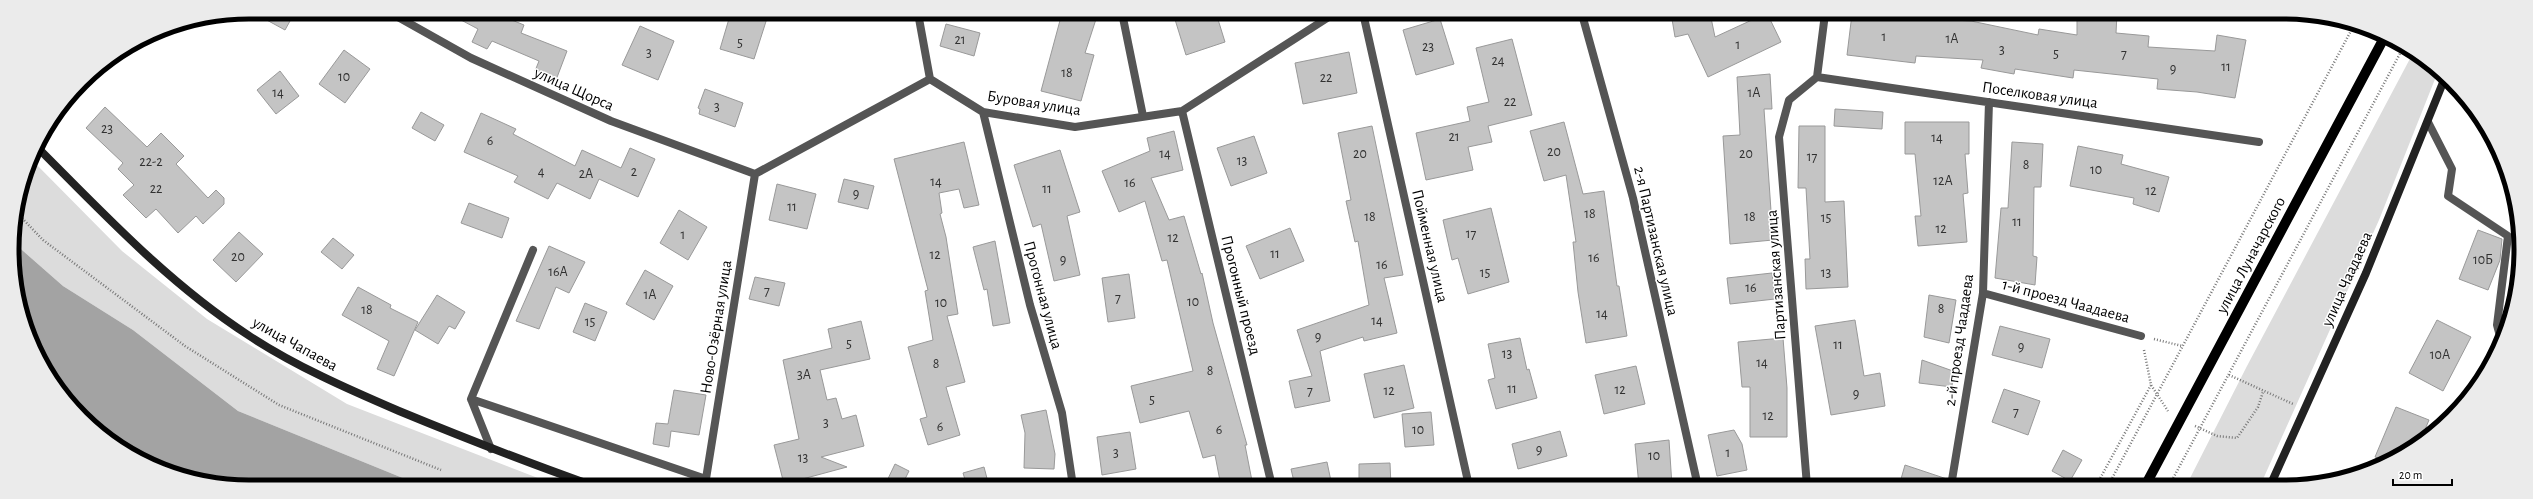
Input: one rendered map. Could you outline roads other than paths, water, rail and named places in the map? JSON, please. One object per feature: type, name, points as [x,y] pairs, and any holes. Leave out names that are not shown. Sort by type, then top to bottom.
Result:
[{"type":"main road","name":"улица Луначарского","points":[[2148,480],[2382,42]]},
{"type":"street","name":"улица Щорса","points":[[400,19],[470,58],[611,121],[755,174]]},
{"type":"street","points":[[755,174],[930,79],[919,19]]},
{"type":"street","points":[[1123,19],[1143,116]]},
{"type":"street","name":"Буровая улица","points":[[930,79],[983,112],[1075,127],[1182,111],[1325,19]]},
{"type":"street","name":"Пойменная улица","points":[[1364,19],[1469,480]]},
{"type":"street","name":"2-я Партизанская улица","points":[[1583,19],[1633,198],[1697,480]]},
{"type":"street","points":[[1817,77],[1824,19]]},
{"type":"street","name":"Поселковая улица","points":[[1817,77],[2259,142]]},
{"type":"street","name":"Партизанская улица","points":[[1807,480],[1779,137],[1789,100],[1817,77]]},
{"type":"street","name":"улица Чаадаева","points":[[2273,480],[2366,273],[2443,84]]},
{"type":"street","name":"2-й проезд Чаадаева","points":[[1952,480],[1983,293],[1989,102]]},
{"type":"street","name":"Прогонный проезд","points":[[1182,111],[1271,480]]},
{"type":"street","name":"Прогонная улица","points":[[983,112],[1030,305],[1062,413],[1072,480]]},
{"type":"street","points":[[2428,122],[2452,169],[2448,196],[2508,236],[2497,326],[2499,332]]},
{"type":"street","name":"улица Чапаева","points":[[41,151],[135,246],[190,294],[248,336],[304,367],[360,394],[491,449],[577,480]]},
{"type":"street","name":"Ново-Озёрная улица","points":[[706,480],[755,174]]},
{"type":"street","points":[[491,449],[471,399],[533,250]]},
{"type":"street","name":"1-й проезд Чаадаева","points":[[1983,293],[2141,336]]},
{"type":"street","points":[[471,399],[700,480]]}]
